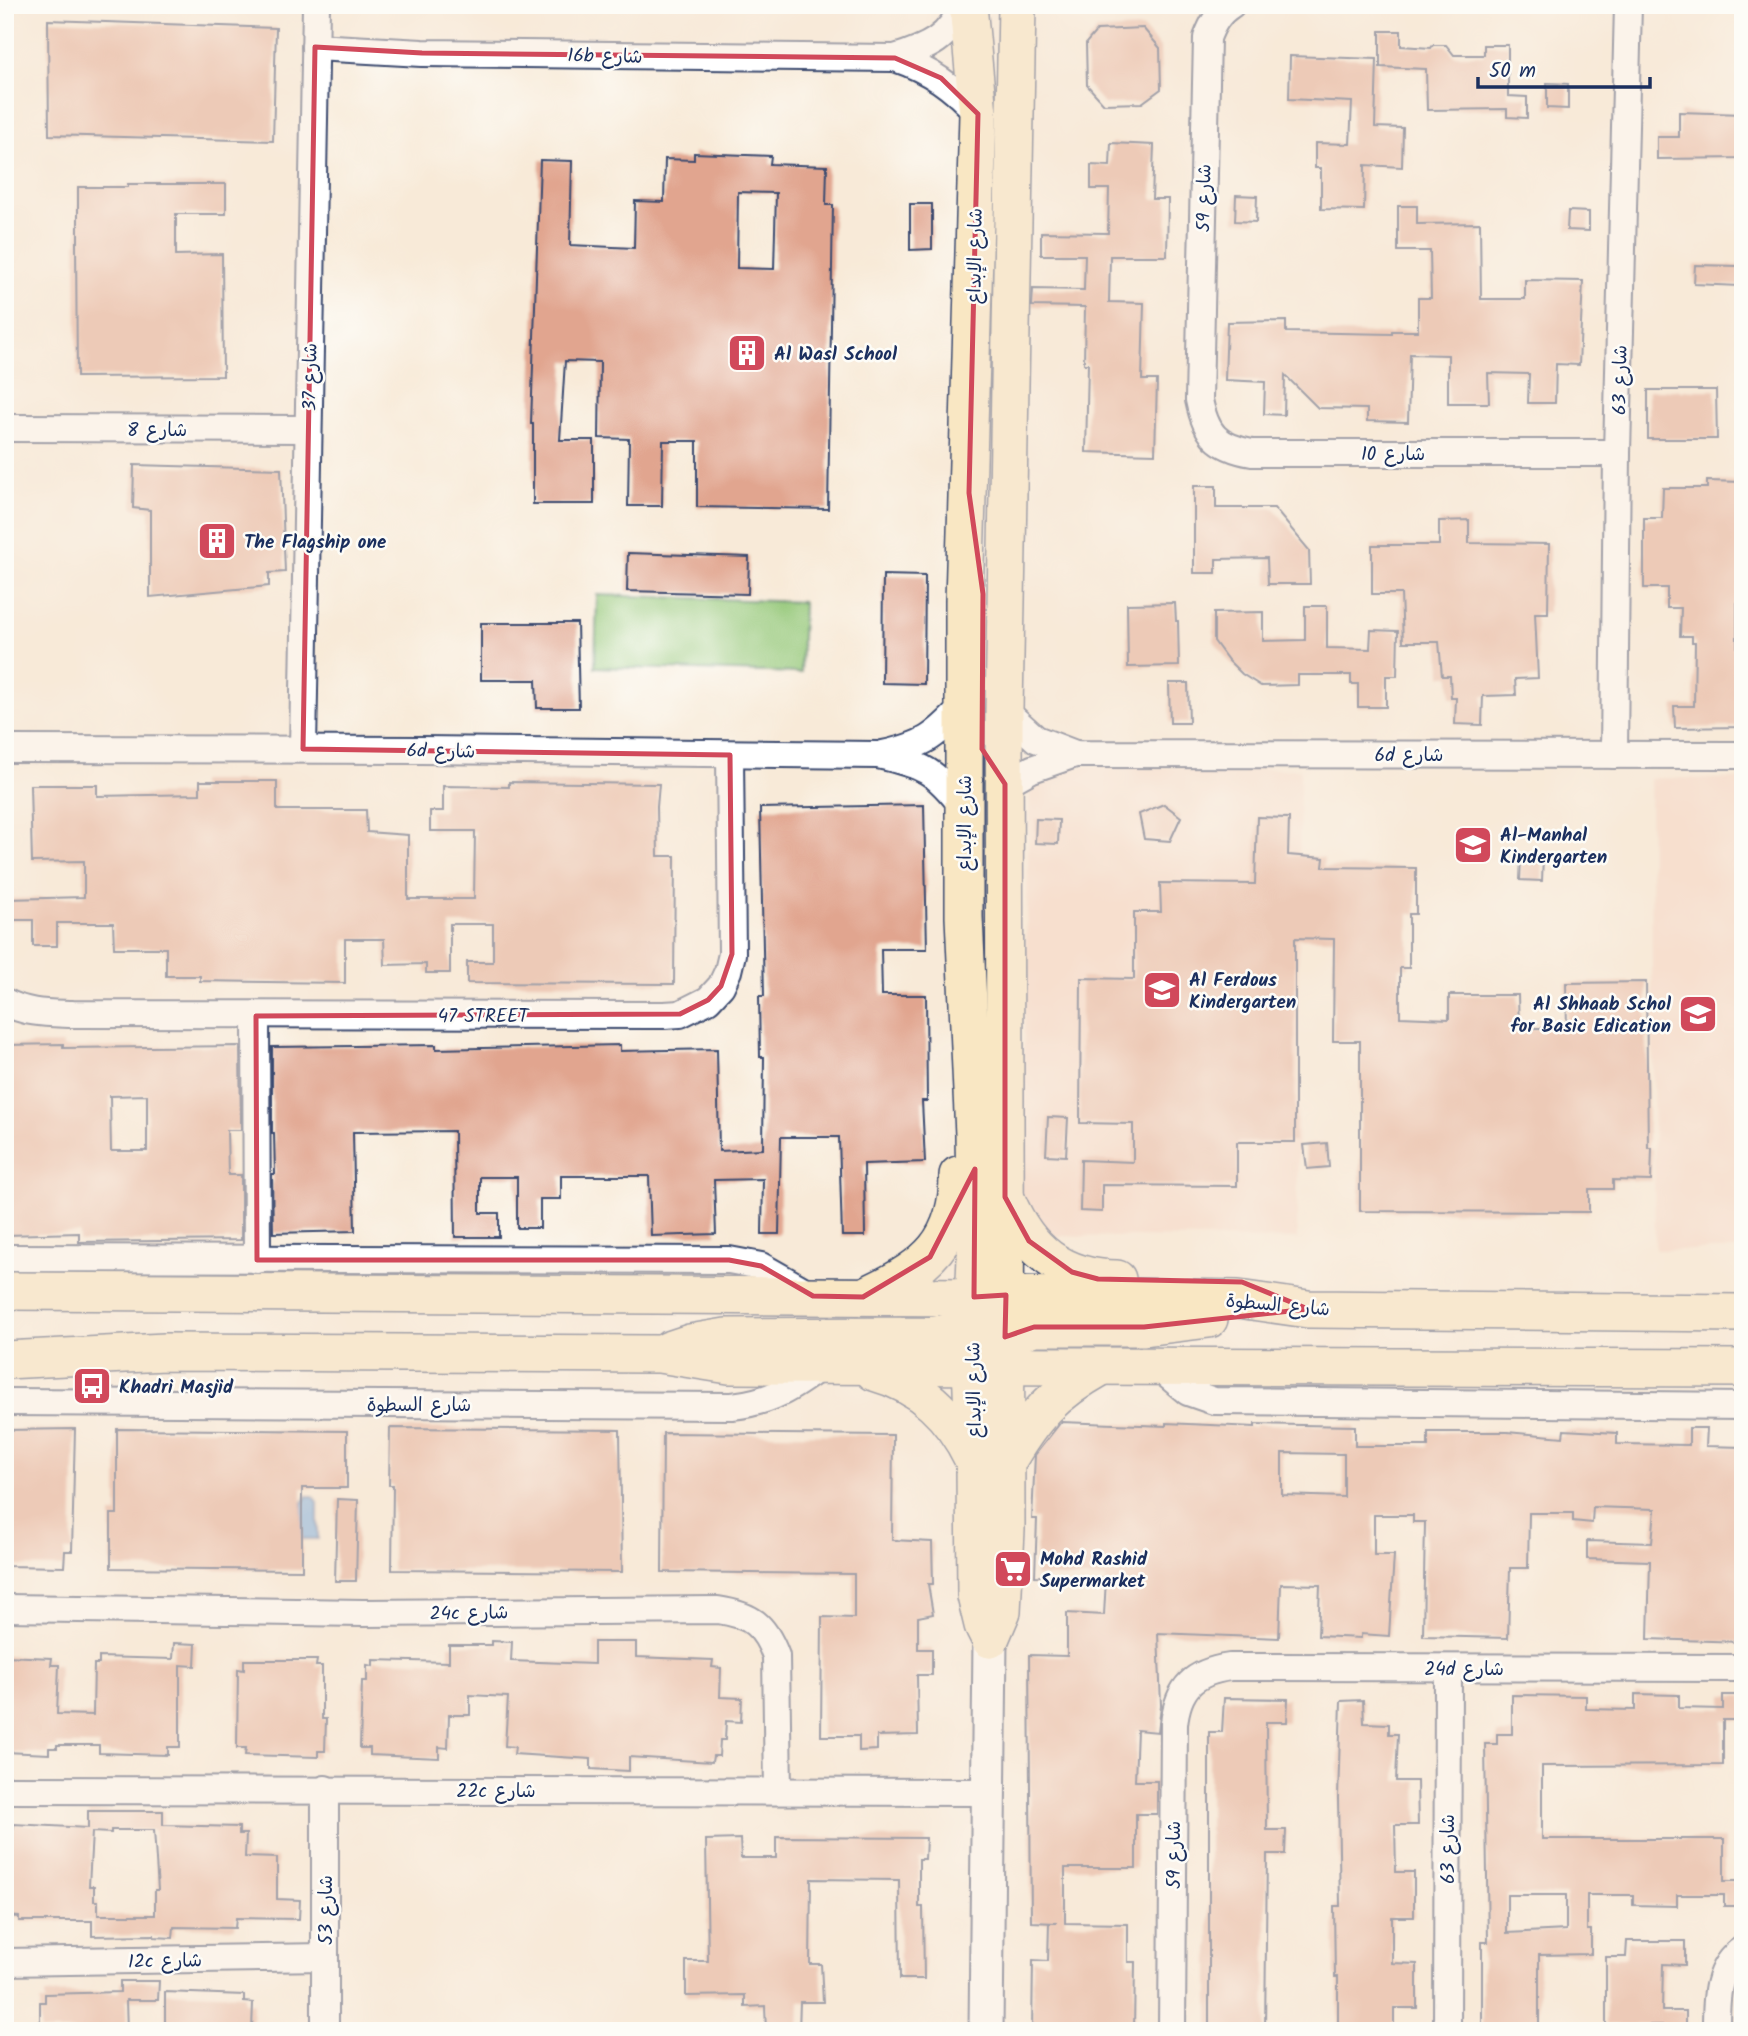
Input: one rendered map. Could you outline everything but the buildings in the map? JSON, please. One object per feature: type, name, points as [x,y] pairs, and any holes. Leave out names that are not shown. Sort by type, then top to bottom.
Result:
[{"type":"main road","name":"شارع الإبداع","points":[[965,5],[978,114],[964,601],[964,917],[976,1258],[993,1325]]},
{"type":"main road","name":"شارع الإبداع","points":[[989,1639],[975,1596],[991,1463],[993,1325],[1005,1197],[1004,710],[1017,5]]},
{"type":"main road","points":[[969,493],[981,560],[983,594],[982,749],[995,774],[1005,784]]},
{"type":"main road","points":[[863,1297],[912,1272],[930,1257],[944,1237],[953,1216],[958,1193],[958,1109],[971,1079]]},
{"type":"main road","points":[[1005,1197],[1014,1219],[1029,1241],[1049,1259],[1072,1272],[1098,1279],[1242,1282],[1265,1287],[1308,1309]]},
{"type":"main road","name":"شارع السطوة","points":[[5,1291],[863,1297],[993,1325],[1101,1367],[1743,1368]]},
{"type":"main road","name":"شارع السطوة","points":[[993,1325],[1238,1299],[1308,1309],[1743,1312]]},
{"type":"main road","points":[[659,1354],[690,1343],[726,1337],[927,1336],[993,1325]]},
{"type":"main road","name":"شارع السطوة","points":[[5,1360],[165,1352],[659,1354],[729,1365],[971,1365],[993,1325]]},
{"type":"main road","points":[[832,1365],[891,1377],[914,1387],[934,1403],[991,1463],[1046,1405],[1072,1383],[1101,1367]]},
{"type":"main road","name":"شارع الإبداع","points":[[971,1365],[991,1463]]},
{"type":"street","name":"شارع 37","points":[[303,749],[316,5]]},
{"type":"street","name":"16b شارع","points":[[895,58],[920,50],[943,36],[957,20],[965,5]]},
{"type":"street","name":"شارع 59","points":[[1199,400],[1207,38],[1213,23],[1224,9],[1231,5]]},
{"type":"street","name":"شارع 63","points":[[1614,755],[1617,453],[1628,5]]},
{"type":"street","name":"16b شارع","points":[[315,47],[422,53],[895,58],[919,66],[941,78],[978,114]]},
{"type":"street","name":"شارع 10","points":[[1199,400],[1203,420],[1214,438],[1232,449],[1252,453],[1617,453]]},
{"type":"street","name":"8 شارع","points":[[5,428],[308,429]]},
{"type":"street","name":"6d شارع","points":[[5,749],[877,755],[927,741],[963,706]]},
{"type":"street","name":"6d شارع","points":[[1004,710],[1036,739],[1075,754]]},
{"type":"street","name":"6d شارع","points":[[1005,784],[1032,769],[1075,754],[1743,755]]},
{"type":"street","name":"47 STREET","points":[[5,1002],[37,1013],[256,1016],[680,1014],[708,1000],[721,986],[732,954],[730,755]]},
{"type":"street","name":"6d شارع","points":[[877,755],[924,768],[948,787],[963,807]]},
{"type":"street","points":[[256,1016],[257,1260]]},
{"type":"street","name":"شارع السطوة","points":[[5,1258],[729,1260],[761,1266],[813,1296]]},
{"type":"street","name":"شارع السطوة","points":[[5,1402],[732,1406],[764,1401],[832,1365]]},
{"type":"street","points":[[1157,1366],[1188,1392],[1214,1401],[1743,1406]]},
{"type":"street","name":"24c شارع","points":[[5,1608],[363,1613],[705,1610],[738,1613],[756,1623],[769,1638],[775,1656],[778,1791]]},
{"type":"street","name":"شارع الإبداع","points":[[986,2031],[989,1639]]},
{"type":"street","name":"24d شارع","points":[[1189,1682],[1216,1669],[1230,1667],[1743,1668]]},
{"type":"street","name":"شارع 63","points":[[1447,2031],[1448,1668]]},
{"type":"street","name":"شارع 59","points":[[1172,2031],[1174,1724],[1176,1709],[1189,1682]]},
{"type":"street","name":"شارع 53","points":[[324,2031],[325,1789]]},
{"type":"street","name":"22c شارع","points":[[5,1790],[987,1792]]},
{"type":"street","points":[[1716,2031],[1719,1983],[1726,1967],[1739,1951]]},
{"type":"street","name":"12c شارع","points":[[5,1962],[325,1957]]},
{"type":"highlighted area","points":[[315,47],[422,53],[895,58],[941,78],[978,114],[969,493],[983,594],[982,749],[1005,784],[1005,1197],[1029,1241],[1072,1272],[1098,1279],[1242,1282],[1308,1309],[1144,1327],[1034,1327],[1005,1337],[1006,1295],[974,1297],[975,1169],[930,1257],[863,1297],[813,1296],[761,1266],[729,1260],[257,1260],[256,1016],[680,1014],[708,1000],[721,986],[732,954],[730,755],[303,749]]},
{"type":"shaded area","name":"Al Ferdous Kindergarten","points":[[1053,766],[1300,769],[1297,1239],[1050,1236],[1020,1193],[1030,787]]},
{"type":"shaded area","name":"Al Shhaab Schol for Basic Edication","points":[[1650,778],[1743,779],[1743,1250],[1655,1250]]},
{"type":"green space","points":[[597,595],[803,602],[801,673],[595,667]]},
{"type":"water","points":[[307,1496],[313,1496],[318,1504],[318,1539],[302,1539],[302,1504]]},
{"type":"place","name":"Al Wasl School","points":[[747,353]]},
{"type":"place","name":"The Flagship one","points":[[217,541]]},
{"type":"place","name":"Al-Manhal Kindergarten","points":[[1473,845]]},
{"type":"place","name":"Al Ferdous Kindergarten","points":[[1162,990]]},
{"type":"place","name":"Al Shhaab Schol for Basic Edication","points":[[1698,1014]]},
{"type":"place","name":"Khadri Masjid","points":[[92,1386]]},
{"type":"place","name":"Mohd Rashid Supermarket","points":[[1013,1569]]}]
